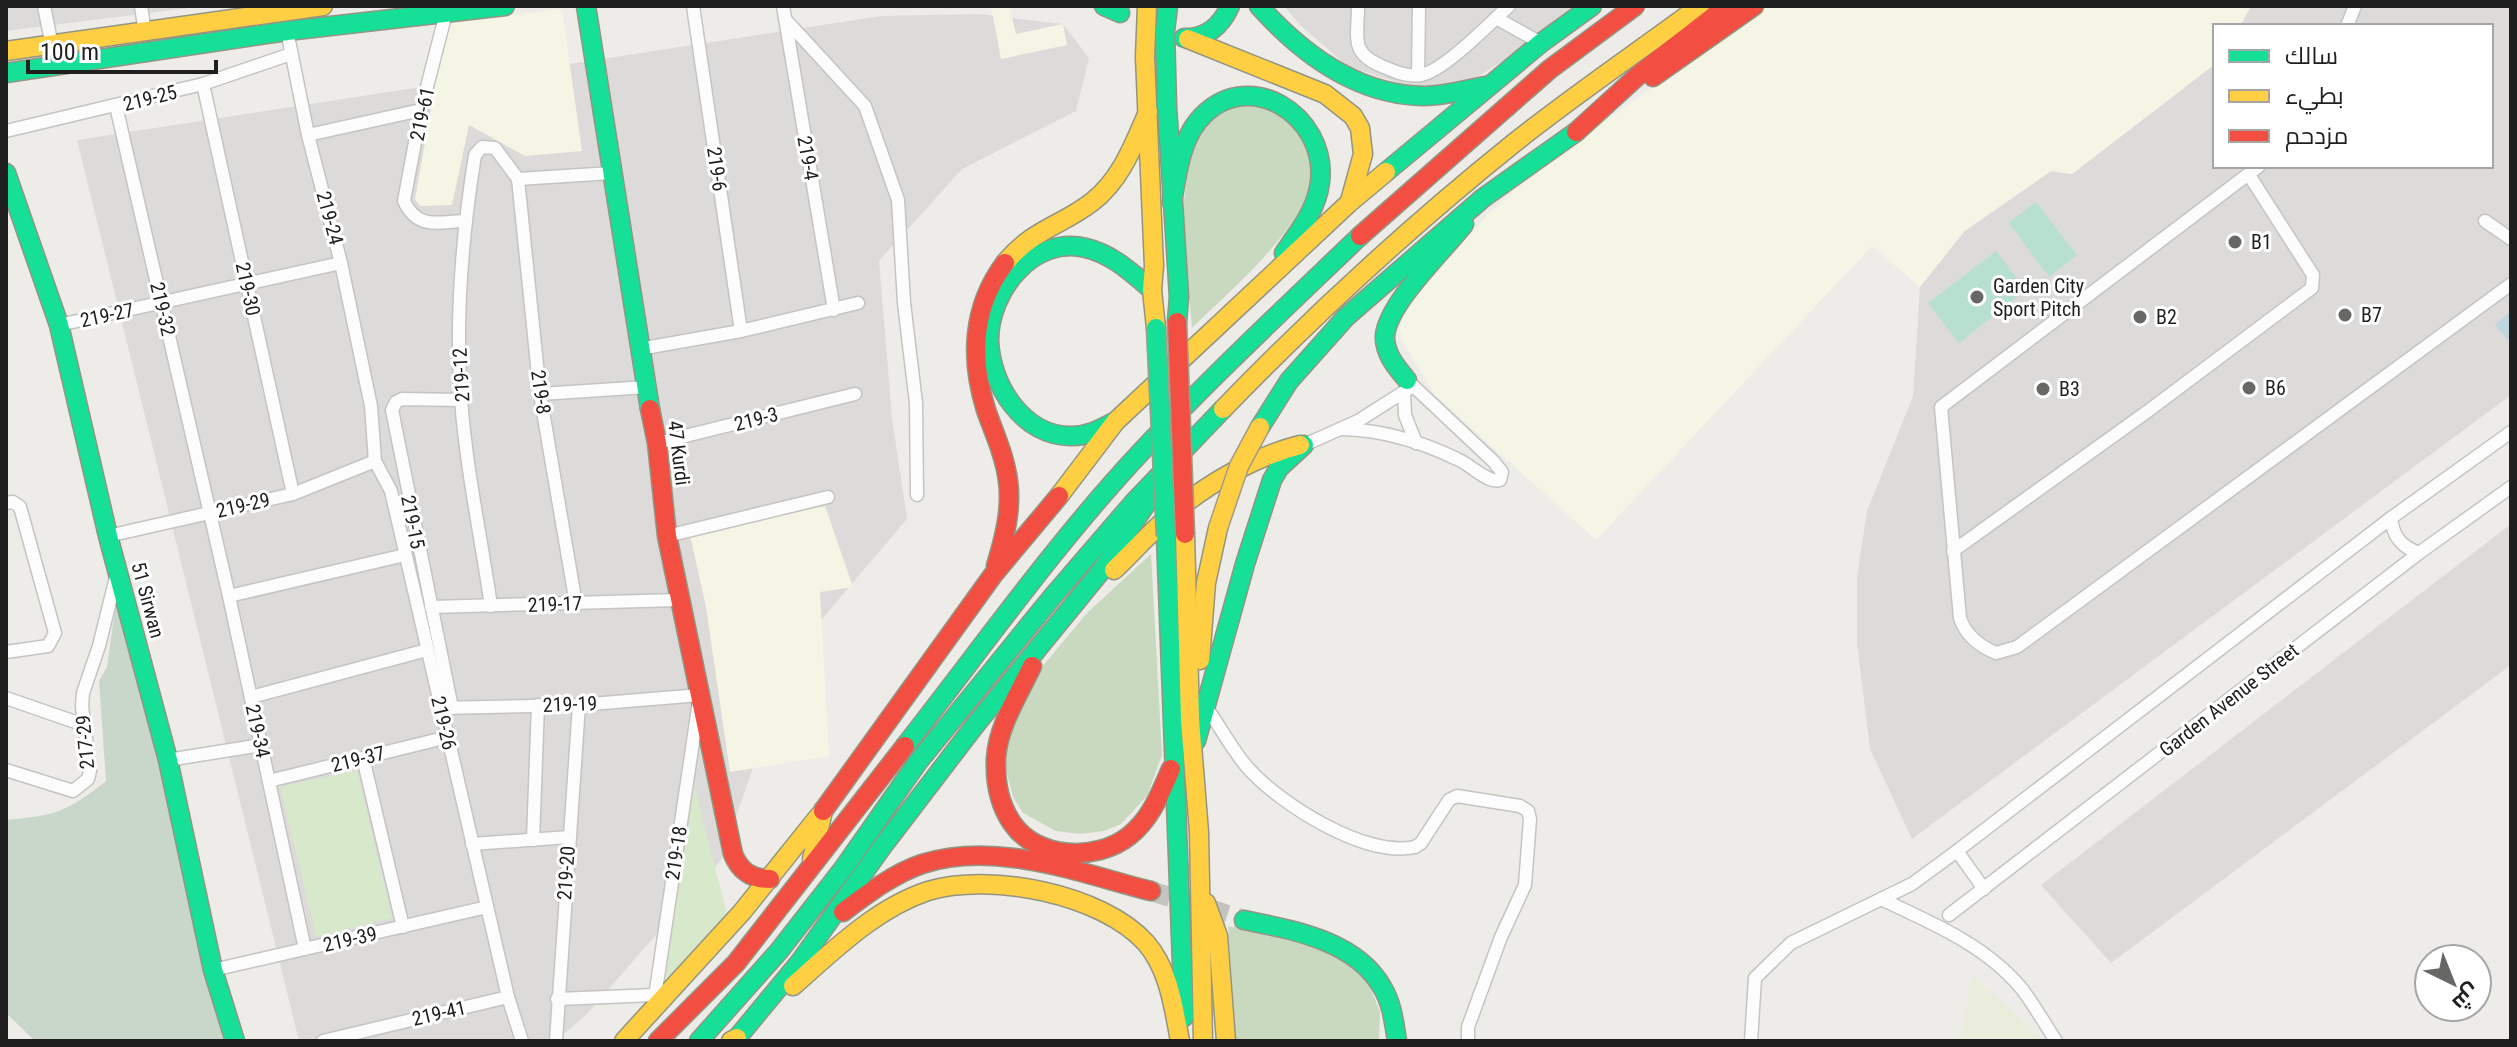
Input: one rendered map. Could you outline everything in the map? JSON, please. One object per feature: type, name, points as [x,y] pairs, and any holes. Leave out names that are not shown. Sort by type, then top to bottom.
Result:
[{"type":"main road","points":[[6,51],[145,33],[239,13],[323,6]]},
{"type":"main road","points":[[6,73],[287,31],[505,6]]},
{"type":"main road","name":"47 Kurdi","points":[[586,6],[639,349],[657,443],[667,536],[679,600],[735,861],[749,876],[770,879]]},
{"type":"main road","points":[[1147,6],[1145,57],[1154,266],[1152,290],[1175,535],[1198,705]]},
{"type":"main road","points":[[1168,6],[1166,74],[1179,297],[1175,535],[1183,755],[1182,1041]]},
{"type":"main road","points":[[1230,6],[1212,31],[1185,38],[1325,94],[1342,105],[1356,122],[1365,152],[1363,169],[1349,203]]},
{"type":"main road","points":[[1259,6],[1309,54],[1360,83],[1402,95],[1424,96],[1489,86]]},
{"type":"main road","points":[[624,1041],[654,1003],[770,879],[823,811],[993,575],[1034,529],[1116,421],[1349,203],[1541,43],[1571,13],[1592,6]]},
{"type":"main road","points":[[658,1041],[736,963],[1062,544],[1139,454],[1249,342],[1371,226],[1550,69],[1635,6]]},
{"type":"main road","points":[[699,1041],[779,951],[843,869],[918,762],[1044,606],[1171,463],[1333,300],[1463,186],[1516,142],[1700,6]]},
{"type":"main road","points":[[1576,132],[1643,71],[1727,6]]},
{"type":"main road","points":[[1198,705],[1206,583],[1218,528],[1235,476],[1260,427],[1289,381],[1338,325],[1483,198],[1754,6]]},
{"type":"main road","points":[[1172,202],[1181,153],[1207,112],[1242,97],[1264,98],[1287,106],[1309,127],[1317,140],[1321,161],[1320,183],[1311,212],[1261,284]]},
{"type":"main road","points":[[993,575],[1004,543],[1009,510],[1007,472],[975,375],[974,342],[981,312],[993,278],[1020,246],[1089,206],[1119,174],[1148,112]]},
{"type":"main road","name":"51 Sirwan","points":[[6,173],[59,325],[117,572],[168,760],[213,970],[235,1041]]},
{"type":"main road","points":[[1408,387],[1386,346],[1388,320],[1483,198]]},
{"type":"main road","points":[[1116,421],[1083,436],[1050,433],[1031,424],[1005,398],[993,372],[989,346],[992,314],[1007,280],[1031,258],[1046,250],[1072,246],[1106,256],[1126,267],[1152,290]]},
{"type":"main road","points":[[1075,604],[1188,501],[1274,452],[1304,445]]},
{"type":"main road","points":[[1048,634],[1005,724],[996,759],[997,789],[1001,803],[1018,828],[1045,848],[1075,855],[1105,850],[1120,844],[1149,819],[1183,755],[1272,480],[1279,468],[1304,445]]},
{"type":"main road","points":[[734,1040],[784,982],[915,803],[1127,536],[1171,463]]},
{"type":"main road","points":[[1183,755],[1200,886],[1203,1041]]},
{"type":"main road","points":[[808,872],[823,811]]},
{"type":"main road","points":[[827,924],[871,891],[906,871],[937,860],[965,856],[993,855],[1151,891]]},
{"type":"main road","points":[[734,1040],[809,972],[879,915],[928,891],[989,883],[1030,890],[1121,920],[1134,931],[1160,965],[1182,1041]]},
{"type":"main road","points":[[1200,886],[1218,936],[1226,1041]]},
{"type":"main road","points":[[1244,920],[1319,938],[1363,962],[1391,1002],[1397,1041]]},
{"type":"street","points":[[44,6],[52,46]]},
{"type":"street","points":[[141,6],[145,33]]},
{"type":"street","name":"219-6","points":[[693,6],[741,331]]},
{"type":"street","points":[[1358,6],[1358,44],[1362,55],[1370,62],[1394,71],[1418,75],[1440,66],[1509,6]]},
{"type":"street","points":[[1418,75],[1419,6]]},
{"type":"street","name":"219-61","points":[[446,13],[421,110],[404,201],[410,214],[420,222],[465,221]]},
{"type":"street","points":[[784,13],[865,106],[898,200],[904,303],[916,403],[917,495]]},
{"type":"street","name":"219-4","points":[[784,13],[834,310]]},
{"type":"street","points":[[1496,18],[1541,43]]},
{"type":"street","name":"219-24","points":[[287,31],[371,406]]},
{"type":"street","name":"219-25","points":[[6,131],[203,84],[291,54]]},
{"type":"street","name":"219-30","points":[[203,84],[293,494]]},
{"type":"street","name":"219-32","points":[[116,106],[210,513]]},
{"type":"street","points":[[308,135],[421,110]]},
{"type":"street","name":"219-12","points":[[491,606],[461,400],[459,282],[475,155],[482,147],[495,148],[518,179]]},
{"type":"street","points":[[1953,551],[2312,288],[2313,275],[2254,170],[1941,407],[1953,551],[1960,618],[1965,630],[1988,650],[1996,653],[2010,651],[2268,465],[2511,284]]},
{"type":"street","points":[[518,179],[612,173]]},
{"type":"street","name":"219-8","points":[[518,179],[540,394],[576,604]]},
{"type":"street","points":[[2485,221],[2511,239]]},
{"type":"street","name":"219-27","points":[[59,325],[341,263]]},
{"type":"street","points":[[639,349],[741,331],[858,303]]},
{"type":"street","points":[[540,394],[647,387]]},
{"type":"street","points":[[1342,429],[1379,433],[1416,443],[1458,459],[1491,480],[1497,481],[1502,477],[1501,470],[1493,461],[1408,387]]},
{"type":"street","points":[[1304,445],[1342,429],[1408,387]]},
{"type":"street","points":[[1408,387],[1405,415],[1416,443]]},
{"type":"street","name":"219-3","points":[[657,443],[855,394]]},
{"type":"street","name":"219-15","points":[[447,708],[431,607],[392,410],[396,402],[402,399],[461,400]]},
{"type":"street","name":"219-26","points":[[371,406],[375,461],[391,491],[427,650],[447,708],[448,737],[472,844],[508,997],[522,1041]]},
{"type":"street","points":[[1751,1041],[1755,978],[1791,943],[1912,884],[2391,518],[2511,432]]},
{"type":"street","name":"219-29","points":[[108,536],[293,494],[375,461]]},
{"type":"street","name":"Garden Avenue Street","points":[[1949,915],[2419,553],[2511,487]]},
{"type":"street","points":[[667,536],[828,497]]},
{"type":"street","points":[[6,503],[13,502],[20,507],[55,633],[48,646],[6,652]]},
{"type":"street","name":"219-34","points":[[210,513],[305,949]]},
{"type":"street","points":[[2391,518],[2397,539],[2408,549],[2419,553]]},
{"type":"street","points":[[229,596],[405,555]]},
{"type":"street","name":"217-29","points":[[6,770],[73,791],[88,779],[90,771],[83,693],[99,646],[117,572]]},
{"type":"street","name":"219-17","points":[[431,607],[679,600]]},
{"type":"street","points":[[251,697],[427,650]]},
{"type":"street","name":"219-19","points":[[447,708],[579,705],[700,695]]},
{"type":"street","name":"219-18","points":[[654,1003],[700,695]]},
{"type":"street","points":[[6,698],[84,725]]},
{"type":"street","points":[[533,840],[538,705]]},
{"type":"street","name":"219-20","points":[[556,1041],[579,705]]},
{"type":"street","points":[[1198,705],[1248,768],[1295,809],[1370,845],[1415,847],[1421,843],[1449,800],[1457,796],[1520,806],[1528,811],[1525,885],[1501,937],[1472,1014],[1468,1041]]},
{"type":"street","name":"219-37","points":[[269,781],[448,737]]},
{"type":"street","points":[[168,760],[261,745]]},
{"type":"street","points":[[363,758],[403,927]]},
{"type":"street","points":[[472,844],[569,837]]},
{"type":"street","points":[[1957,851],[1984,889]]},
{"type":"street","points":[[1881,899],[1943,928],[1993,961],[2021,989],[2056,1041]]},
{"type":"street","name":"219-39","points":[[213,970],[487,907]]},
{"type":"street","name":"219-41","points":[[323,1041],[508,997]]},
{"type":"street","points":[[557,999],[654,1003]]},
{"type":"shaded area","points":[[6,6],[204,6],[6,31]]},
{"type":"shaded area","points":[[991,6],[1009,6],[1016,34],[1063,24],[1067,45],[1001,59]]},
{"type":"shaded area","points":[[1284,6],[1592,6],[1469,82],[1411,87],[1347,66],[1300,25]]},
{"type":"shaded area","points":[[1770,6],[2251,6],[2241,24],[2213,24],[2213,66],[2072,174],[2051,171],[1964,231],[1920,287],[1872,246],[1596,540],[1435,395],[1399,336],[1403,311],[1488,214],[1534,173]]},
{"type":"shaded area","points":[[2251,6],[2511,6],[2511,395],[1912,839],[1870,749],[1857,643],[1857,577],[1867,511],[1913,396],[1920,287],[1964,232],[2051,171],[2072,174],[2213,66],[2213,168],[2493,168],[2493,24],[2241,24]]},
{"type":"shaded area","points":[[562,9],[582,151],[525,156],[469,125],[452,205],[420,206],[415,199],[446,23]]},
{"type":"shaded area","points":[[979,14],[1063,24],[1089,58],[1076,111],[962,169],[879,261],[892,418],[907,519],[793,653],[721,860],[587,1014],[556,1041],[299,1041],[77,140],[881,16]]},
{"type":"shaded area","points":[[825,506],[853,587],[820,592],[829,756],[730,772],[706,607],[690,535]]},
{"type":"shaded area","points":[[2511,524],[2511,665],[2111,963],[2041,885]]},
{"type":"shaded area","points":[[124,604],[232,1041],[35,1041],[6,1013],[6,820],[60,811],[106,781],[99,681],[107,667],[115,610]]},
{"type":"shaded area","points":[[1972,975],[2044,1041],[1960,1041]]},
{"type":"green space","points":[[1258,106],[1281,115],[1299,132],[1312,167],[1309,190],[1299,211],[1266,255],[1192,328],[1184,206],[1188,173],[1196,145],[1211,122],[1234,108]]},
{"type":"green space","name":"Garden City Sport Pitch","points":[[2036,202],[2077,255],[2049,277],[2009,223]]},
{"type":"green space","name":"Garden City Sport Pitch","points":[[1996,251],[2026,290],[1959,343],[1928,303]]},
{"type":"green space","points":[[1151,554],[1162,755],[1147,796],[1121,824],[1104,831],[1080,834],[1056,831],[1023,813],[1013,797],[1004,762],[1008,739],[1042,667],[1087,613]]},
{"type":"green space","points":[[357,770],[392,918],[316,937],[280,787]]},
{"type":"green space","points":[[691,774],[727,914],[665,985]]},
{"type":"green space","points":[[1228,926],[1327,950],[1354,966],[1368,983],[1380,1011],[1379,1041],[1236,1041]]},
{"type":"water","points":[[2511,311],[2511,343],[2495,325]]},
{"type":"tunnel","points":[[1151,891],[1244,920]]},
{"type":"traffic: fast","points":[[6,73],[287,31],[505,6]]},
{"type":"traffic: fast","points":[[586,6],[650,409]]},
{"type":"traffic: fast","points":[[1104,6],[1120,13]]},
{"type":"traffic: fast","points":[[1168,6],[1165,31],[1167,106],[1179,297],[1177,322]]},
{"type":"traffic: fast","points":[[1184,38],[1212,30],[1230,6]]},
{"type":"traffic: fast","points":[[1259,6],[1312,55],[1332,69],[1376,88],[1424,96],[1485,86]]},
{"type":"traffic: fast","points":[[1386,172],[1541,43],[1592,6]]},
{"type":"traffic: fast","points":[[1172,202],[1183,149],[1198,121],[1217,104],[1238,97],[1260,97],[1280,105],[1298,118],[1311,136],[1319,158],[1320,182],[1311,211],[1284,253]]},
{"type":"traffic: fast","points":[[1260,427],[1289,381],[1346,317],[1483,198],[1576,132]]},
{"type":"traffic: fast","points":[[6,173],[59,325],[108,536],[168,760],[213,970],[235,1041]]},
{"type":"traffic: fast","points":[[1407,380],[1387,348],[1385,336],[1388,323],[1406,293],[1464,224]]},
{"type":"traffic: fast","points":[[905,746],[1049,560],[1140,453],[1248,343],[1360,236]]},
{"type":"traffic: fast","points":[[1112,423],[1088,434],[1072,436],[1054,434],[1024,418],[1012,405],[996,374],[989,340],[991,321],[1006,286],[1018,271],[1032,258],[1067,246],[1086,248],[1104,255],[1152,290]]},
{"type":"traffic: fast","points":[[1156,328],[1166,536]]},
{"type":"traffic: fast","points":[[699,1041],[779,951],[843,869],[918,762],[1053,596],[1134,502],[1223,409]]},
{"type":"traffic: fast","points":[[1196,741],[1245,564],[1272,480],[1279,468],[1304,445]]},
{"type":"traffic: fast","points":[[737,1038],[799,963],[976,724],[1101,571],[1159,485]]},
{"type":"traffic: fast","points":[[1166,536],[1184,1017]]},
{"type":"traffic: fast","points":[[1244,920],[1302,933],[1356,958],[1370,971],[1385,993],[1397,1041]]},
{"type":"traffic: slow","points":[[6,51],[323,6]]},
{"type":"traffic: slow","points":[[1147,6],[1145,57],[1154,266],[1152,290],[1156,328]]},
{"type":"traffic: slow","points":[[1223,409],[1293,339],[1438,206],[1514,143],[1700,6]]},
{"type":"traffic: slow","points":[[1188,39],[1325,94],[1353,116],[1360,128],[1363,154],[1350,201]]},
{"type":"traffic: slow","points":[[1005,263],[1026,242],[1081,210],[1102,193],[1126,161],[1148,112]]},
{"type":"traffic: slow","points":[[1059,496],[1116,421],[1386,172]]},
{"type":"traffic: slow","points":[[1218,528],[1239,466],[1260,427]]},
{"type":"traffic: slow","points":[[1114,570],[1161,523],[1205,489],[1251,463],[1300,445]]},
{"type":"traffic: slow","points":[[1200,660],[1206,583],[1218,528]]},
{"type":"traffic: slow","points":[[1185,534],[1190,720],[1199,832],[1203,1041]]},
{"type":"traffic: slow","points":[[812,859],[823,811]]},
{"type":"traffic: slow","points":[[624,1041],[742,912],[819,816]]},
{"type":"traffic: slow","points":[[793,986],[873,919],[909,899],[953,886],[1013,886],[1074,900],[1127,926],[1146,943],[1165,977],[1180,1041]]},
{"type":"traffic: slow","points":[[1206,903],[1218,936],[1226,1041]]},
{"type":"traffic: slow","points":[[731,1041],[737,1038]]},
{"type":"traffic: jam","points":[[1360,236],[1550,69],[1635,6]]},
{"type":"traffic: jam","points":[[1576,132],[1643,71],[1727,6]]},
{"type":"traffic: jam","points":[[1653,77],[1754,6]]},
{"type":"traffic: jam","points":[[996,566],[1008,514],[1008,481],[981,391],[976,353],[980,315],[994,280],[1005,263]]},
{"type":"traffic: jam","points":[[1177,322],[1185,534]]},
{"type":"traffic: jam","points":[[650,409],[657,443],[667,536],[733,854],[747,873],[770,879]]},
{"type":"traffic: jam","points":[[823,811],[993,575],[1059,496]]},
{"type":"traffic: jam","points":[[1032,666],[1005,722],[996,758],[1001,800],[1012,823],[1023,835],[1036,844],[1067,853],[1084,853],[1115,844],[1143,822],[1171,769]]},
{"type":"traffic: jam","points":[[658,1041],[736,963],[905,746]]},
{"type":"traffic: jam","points":[[843,912],[911,868],[950,858],[979,856],[1037,862],[1151,891]]},
{"type":"place","name":"B1","points":[[2235,242]]},
{"type":"place","name":"Garden City Sport Pitch","points":[[1977,297]]},
{"type":"place","name":"B7","points":[[2345,315]]},
{"type":"place","name":"B2","points":[[2140,317]]},
{"type":"place","name":"B6","points":[[2249,388]]},
{"type":"place","name":"B3","points":[[2043,389]]}]
